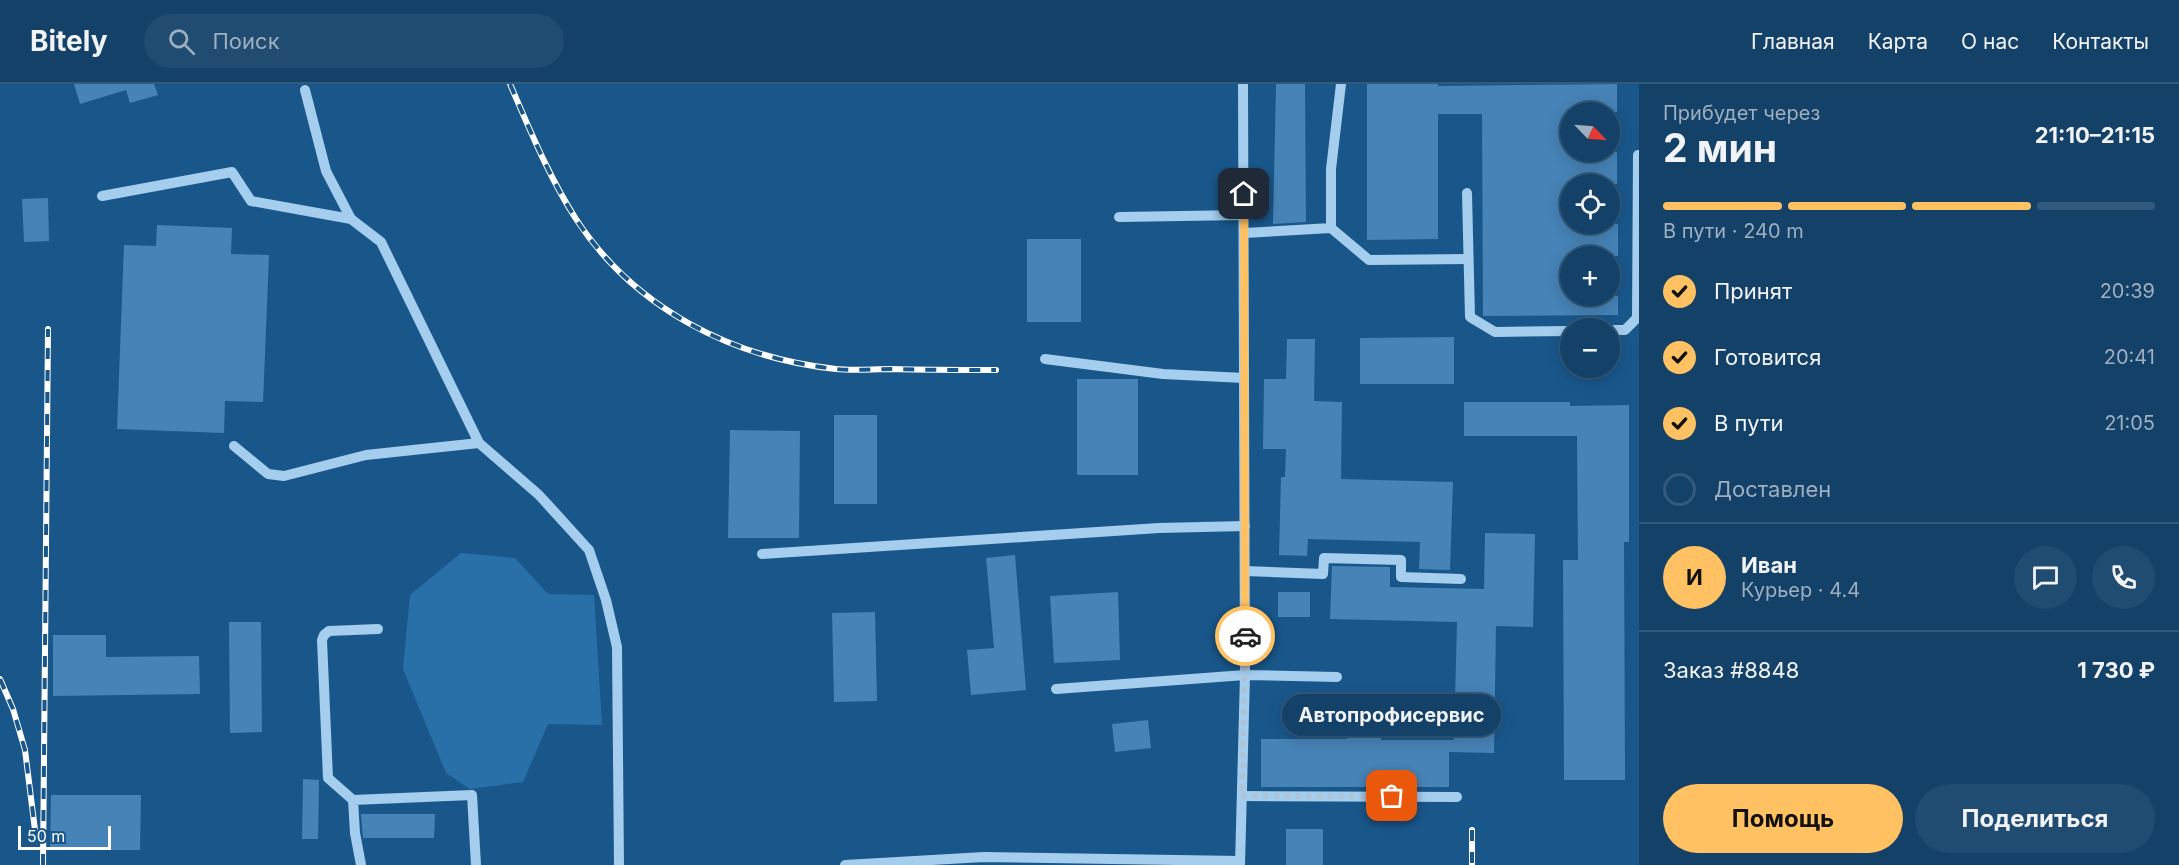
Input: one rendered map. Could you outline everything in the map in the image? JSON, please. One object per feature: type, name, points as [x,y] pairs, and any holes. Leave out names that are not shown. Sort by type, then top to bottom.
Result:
[{"type":"street","points":[[845,865],[985,861],[1240,863],[1245,675],[1244,84]]},
{"type":"street","points":[[1331,228],[1331,169],[1341,84]]},
{"type":"street","points":[[305,90],[326,171],[351,219],[381,242],[479,442],[538,495],[589,550],[606,600],[617,647],[619,865]]},
{"type":"street","points":[[1620,330],[1625,330],[1637,318],[1638,155]]},
{"type":"street","points":[[102,196],[232,172],[251,201],[351,219]]},
{"type":"street","points":[[1467,193],[1470,317],[1495,332],[1560,331]]},
{"type":"street","points":[[1119,217],[1244,215]]},
{"type":"street","points":[[1244,233],[1331,228],[1369,260],[1468,259]]},
{"type":"street","points":[[1045,359],[1163,374],[1244,378]]},
{"type":"street","points":[[234,446],[268,474],[284,476],[366,454],[479,442]]},
{"type":"street","points":[[762,554],[1159,528],[1245,526]]},
{"type":"street","points":[[1245,571],[1323,574],[1324,558],[1401,560],[1401,577],[1461,579]]},
{"type":"street","points":[[378,629],[330,631],[324,635],[322,640],[328,778],[353,800],[472,795],[476,865]]},
{"type":"street","points":[[1056,689],[1245,675],[1337,677]]},
{"type":"street","points":[[1242,796],[1457,797]]},
{"type":"street","points":[[353,800],[355,832],[362,865]]},
{"type":"shaded area","points":[[461,553],[515,558],[548,594],[594,595],[602,725],[548,724],[523,782],[470,789],[446,773],[403,669],[410,595]]},
{"type":"building","points":[[74,84],[154,84],[158,95],[130,103],[126,90],[80,104]]},
{"type":"building","points":[[1276,84],[1305,84],[1306,222],[1273,224]]},
{"type":"building","points":[[1367,84],[1438,84],[1438,86],[1617,84],[1617,102],[1560,102],[1560,162],[1617,162],[1617,174],[1560,174],[1560,234],[1618,234],[1618,246],[1560,246],[1560,306],[1618,306],[1618,315],[1483,316],[1482,114],[1438,114],[1438,239],[1367,240]]},
{"type":"building","points":[[48,198],[49,241],[24,242],[22,199]]},
{"type":"building","points":[[157,225],[232,228],[231,254],[269,255],[263,402],[225,401],[224,433],[117,429],[124,245],[156,246]]},
{"type":"building","points":[[1027,239],[1081,239],[1081,322],[1027,322]]},
{"type":"building","points":[[1454,337],[1454,384],[1360,384],[1360,338]]},
{"type":"building","points":[[1287,339],[1315,339],[1314,401],[1342,402],[1341,479],[1453,482],[1450,570],[1419,569],[1420,542],[1308,539],[1307,556],[1279,555],[1281,477],[1285,477],[1286,449],[1263,449],[1264,379],[1286,379]]},
{"type":"building","points":[[1077,379],[1138,379],[1138,475],[1077,475]]},
{"type":"building","points":[[1464,402],[1570,402],[1570,406],[1629,405],[1629,542],[1624,542],[1625,780],[1564,780],[1563,560],[1578,560],[1577,436],[1464,436]]},
{"type":"building","points":[[834,415],[877,415],[877,504],[834,504]]},
{"type":"building","points":[[730,430],[800,431],[799,538],[728,538]]},
{"type":"building","points":[[1485,533],[1535,534],[1533,627],[1496,626],[1494,753],[1449,752],[1449,787],[1261,787],[1261,739],[1347,739],[1346,713],[1381,713],[1381,740],[1454,740],[1457,622],[1330,619],[1332,566],[1390,567],[1390,587],[1484,589]]},
{"type":"building","points":[[1015,555],[1026,690],[971,695],[967,650],[994,648],[986,558]]},
{"type":"building","points":[[1118,592],[1120,660],[1054,663],[1050,596]]},
{"type":"building","points":[[1278,592],[1310,592],[1310,617],[1278,617]]},
{"type":"building","points":[[875,612],[877,701],[834,702],[832,613]]},
{"type":"building","points":[[229,622],[261,622],[262,732],[230,733]]},
{"type":"building","points":[[53,635],[106,635],[106,657],[199,656],[200,694],[53,696]]},
{"type":"building","points":[[1148,720],[1151,748],[1115,752],[1112,724]]},
{"type":"building","points":[[303,779],[319,780],[318,839],[302,839]]},
{"type":"building","points":[[51,795],[141,795],[140,850],[50,850]]},
{"type":"building","points":[[361,814],[435,814],[434,838],[363,838]]},
{"type":"building","points":[[1286,829],[1323,829],[1323,865],[1286,865]]},
{"type":"railway","points":[[510,84],[540,153],[576,219],[600,251],[626,278],[656,303],[689,323],[723,340],[760,353],[797,363],[836,369],[996,370]]},
{"type":"railway","points":[[43,865],[48,329]]},
{"type":"railway","points":[[0,679],[13,709],[25,750],[36,838]]},
{"type":"railway","points":[[1472,830],[1472,865]]},
{"type":"way so far","points":[[1245,636],[1242,796],[1392,796]]},
{"type":"place","name":"Автопрофисервис","points":[[1392,796]]},
{"type":"route","points":[[1244,194],[1245,636]]}]
